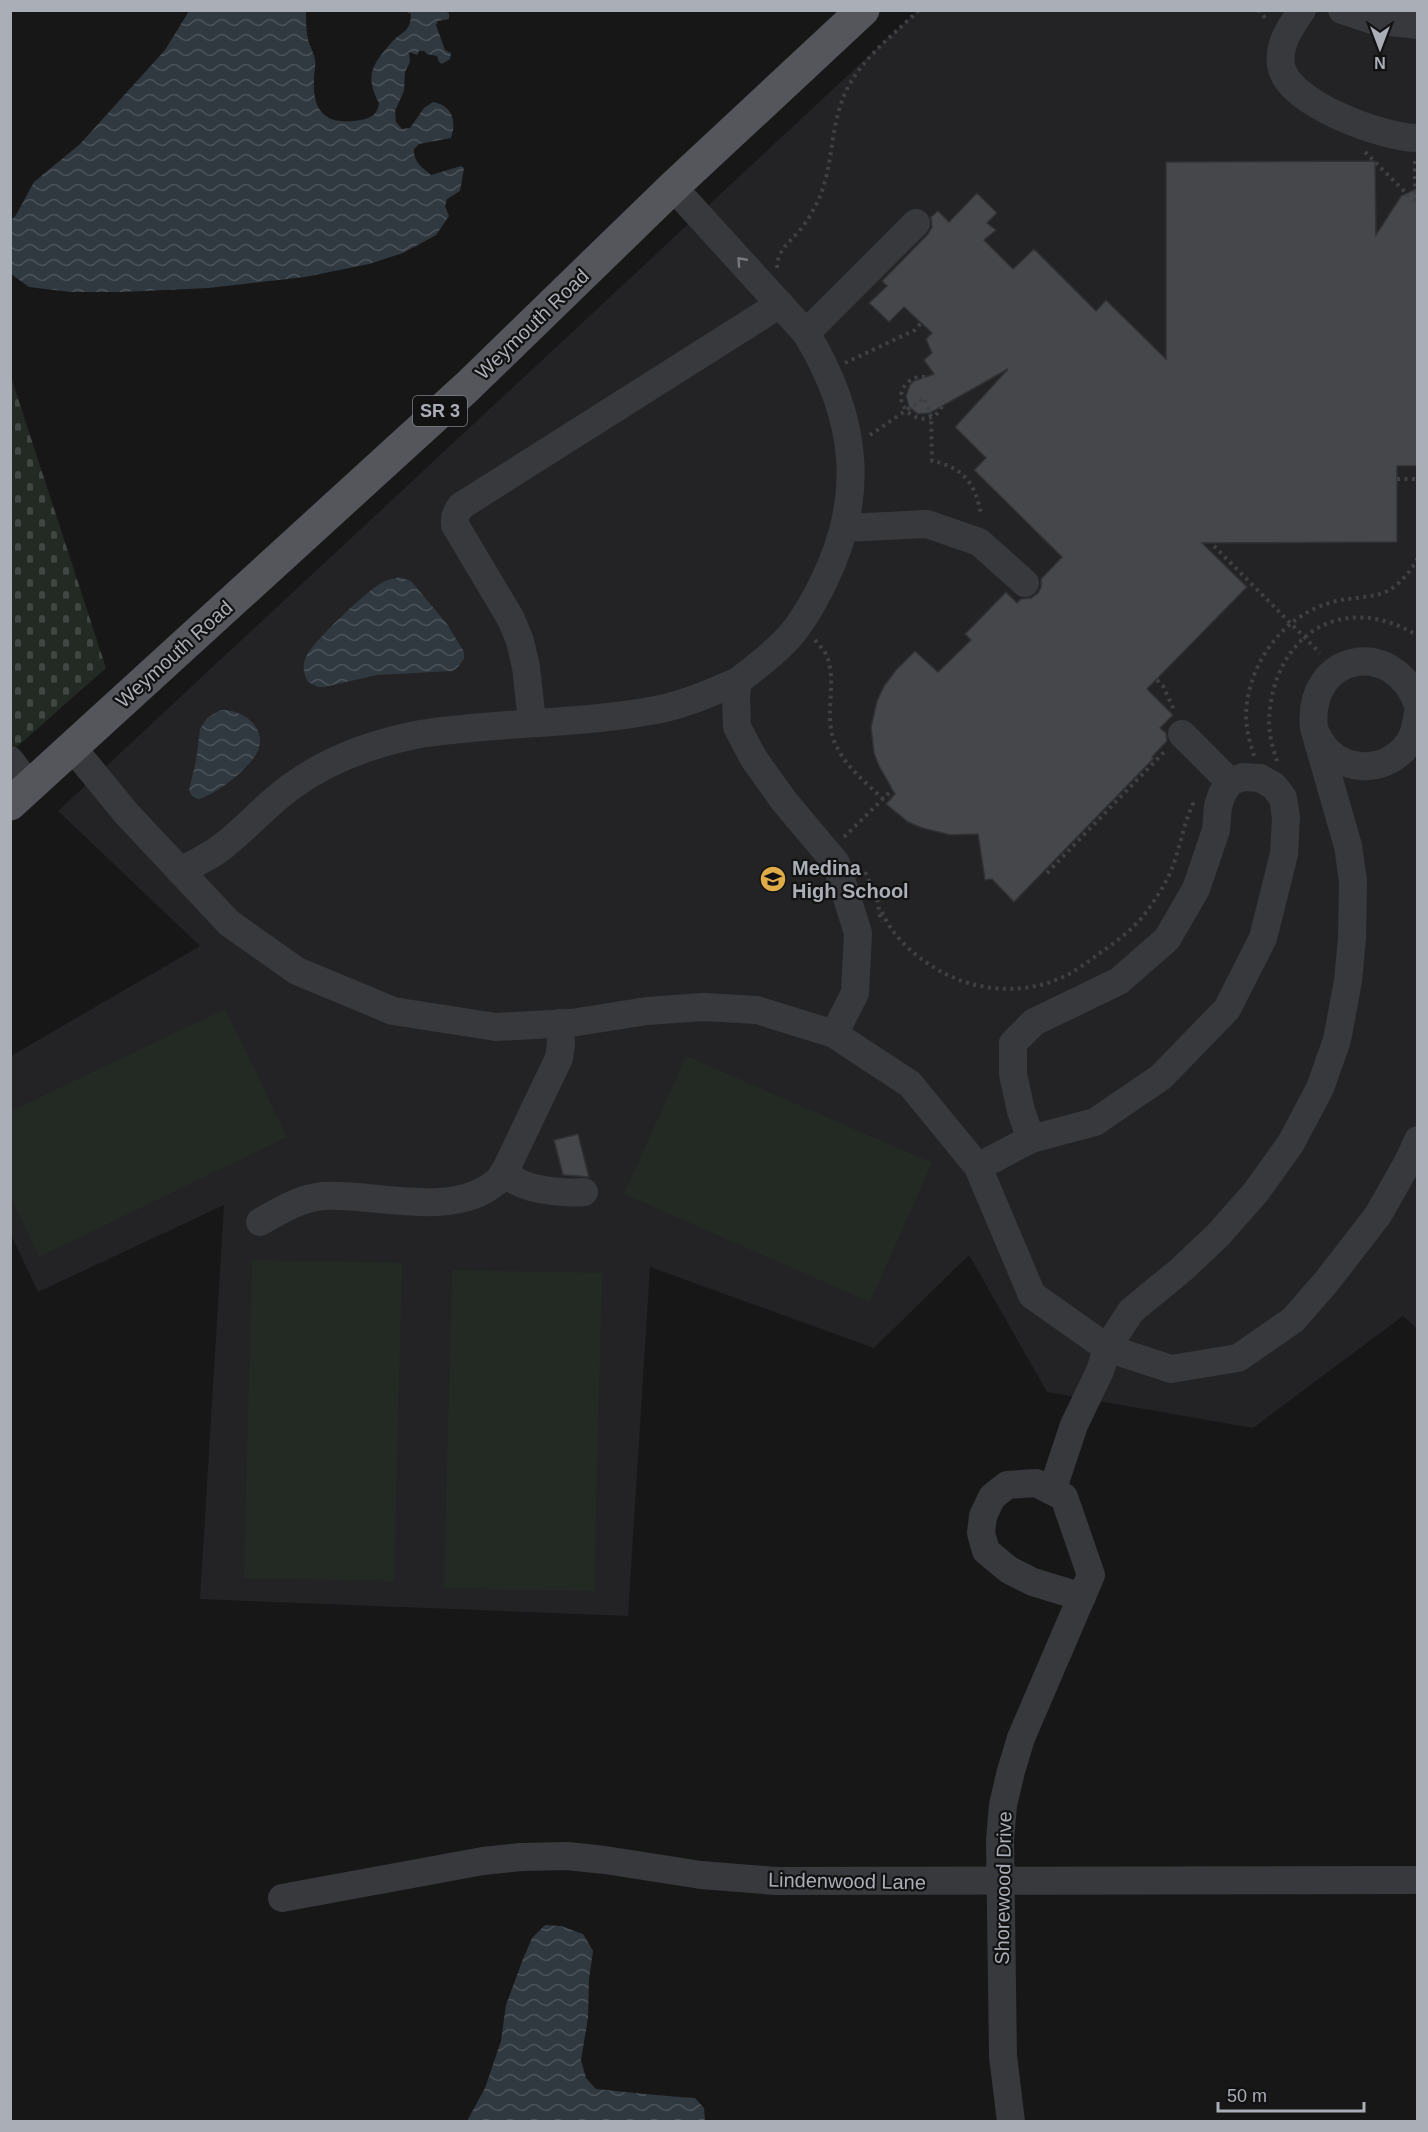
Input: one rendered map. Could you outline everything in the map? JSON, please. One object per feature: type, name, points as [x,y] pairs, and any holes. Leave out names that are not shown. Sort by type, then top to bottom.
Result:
[{"type":"main road","name":"Weymouth Road","points":[[20,795],[467,387],[673,188],[863,10]]},
{"type":"street","points":[[1302,10],[1282,44],[1281,65],[1285,80],[1294,90],[1364,128],[1416,146]]},
{"type":"street","points":[[1342,10],[1418,25]]},
{"type":"street","points":[[180,871],[203,860],[227,843],[292,785],[354,752],[392,740],[430,732],[624,714],[662,708],[703,697],[738,681],[790,636],[812,605],[845,528],[851,490],[849,447],[844,420],[832,381],[806,333],[673,188]]},
{"type":"street","points":[[806,333],[916,223]]},
{"type":"street","points":[[532,722],[526,667],[520,642],[511,619],[455,525],[454,518],[457,512],[461,506],[780,304]]},
{"type":"street","points":[[845,528],[927,524],[979,542],[1025,582]]},
{"type":"street","points":[[1082,1597],[1033,1582],[1009,1570],[986,1551],[981,1533],[982,1516],[992,1497],[1007,1485],[1036,1482],[1052,1491],[1074,1425],[1100,1371],[1107,1348],[1131,1311],[1218,1235],[1256,1192],[1291,1143],[1320,1088],[1337,1040],[1348,981],[1352,938],[1353,881],[1348,846],[1314,728],[1312,711],[1316,694],[1325,679],[1339,668],[1356,662],[1374,662],[1390,668],[1404,679],[1417,706],[1416,729],[1408,744],[1396,756],[1381,764],[1364,767],[1347,764],[1333,756],[1321,743],[1314,728]]},
{"type":"street","points":[[738,681],[737,727],[754,759],[783,801],[836,862],[858,933],[855,993],[834,1034]]},
{"type":"street","points":[[978,1167],[1031,1139],[1095,1122],[1161,1077],[1227,1009],[1263,938],[1284,854],[1286,817],[1283,798],[1274,786],[1260,778],[1223,776],[1182,734]]},
{"type":"street","points":[[72,747],[126,813],[229,923],[297,971],[393,1011],[496,1027],[560,1023],[703,1006],[757,1010],[834,1034],[910,1084],[978,1167],[1032,1295],[1107,1348],[1171,1369],[1238,1358],[1293,1320],[1327,1281],[1378,1215],[1418,1140]]},
{"type":"street","points":[[10,760],[20,795]]},
{"type":"street","points":[[1031,1139],[1021,1111],[1013,1074],[1013,1043],[1034,1022],[1119,981],[1167,939],[1196,889],[1216,830],[1223,776]]},
{"type":"street","points":[[260,1222],[301,1201],[322,1196],[354,1196],[412,1202],[450,1200],[473,1194],[496,1183],[506,1169],[559,1058],[560,1023]]},
{"type":"street","points":[[506,1169],[512,1179],[542,1189],[584,1192]]},
{"type":"street","name":"Shorewood Drive","points":[[1011,2121],[1004,2056],[1000,1881],[1003,1805],[1022,1738],[1091,1575],[1064,1497],[1052,1491]]},
{"type":"street","name":"Lindenwood Lane","points":[[282,1898],[483,1861],[567,1856],[701,1875],[776,1881],[1418,1880]]},
{"type":"path","points":[[1416,146],[1416,201]]},
{"type":"path","points":[[1365,151],[1416,201]]},
{"type":"path","points":[[843,364],[915,330],[921,323]]},
{"type":"path","points":[[925,377],[916,377],[904,387],[901,400],[906,410],[913,417],[931,417],[938,413],[944,401]]},
{"type":"path","points":[[864,439],[924,398],[931,417],[932,461],[956,469],[966,478],[974,488],[981,516]]},
{"type":"path","points":[[1397,479],[1418,479]]},
{"type":"path","points":[[1214,546],[1320,653]]},
{"type":"path","points":[[878,903],[884,917],[911,951],[936,969],[958,979],[978,986],[1008,990],[1032,987],[1071,973],[1128,932],[1148,910],[1173,865],[1196,795],[1223,776],[1237,761],[1255,759],[1246,717],[1249,690],[1260,662],[1274,640],[1290,623],[1315,608],[1337,600],[1383,594],[1398,585],[1418,558]]},
{"type":"path","points":[[810,635],[828,659],[831,686],[830,719],[834,740],[848,764],[883,799]]},
{"type":"path","points":[[1047,873],[1182,734],[1162,686],[1157,680]]},
{"type":"path","points":[[1273,762],[1283,767]]},
{"type":"path","points":[[843,837],[893,789]]},
{"type":"shaded area","name":"Medina High School","points":[[917,11],[1417,11],[1417,1329],[1403,1316],[1253,1428],[1047,1392],[969,1255],[874,1348],[650,1267],[628,1616],[200,1599],[224,1205],[38,1292],[11,1235],[11,1056],[200,946],[58,811]]},
{"type":"green space","points":[[10,374],[106,668],[11,752],[10,752]]},
{"type":"green space","points":[[225,1009],[287,1137],[39,1257],[11,1198],[11,1111]]},
{"type":"green space","points":[[686,1056],[932,1163],[870,1302],[624,1194]]},
{"type":"green space","points":[[252,1260],[402,1263],[394,1581],[244,1578]]},
{"type":"green space","points":[[452,1270],[602,1273],[594,1591],[444,1588]]},
{"type":"water","points":[[189,11],[306,11],[308,39],[315,60],[316,101],[324,115],[339,121],[349,121],[368,118],[377,110],[379,103],[372,85],[372,72],[384,51],[407,29],[411,14],[405,11],[449,13],[449,19],[438,21],[436,25],[445,50],[451,53],[450,59],[442,64],[437,56],[424,51],[419,51],[417,55],[409,52],[410,62],[405,72],[404,91],[395,111],[396,122],[402,129],[410,128],[424,108],[433,102],[445,106],[453,120],[451,138],[419,144],[414,149],[417,161],[431,175],[461,166],[464,168],[460,191],[447,199],[445,206],[449,216],[436,235],[403,253],[369,264],[305,277],[209,288],[71,292],[29,287],[11,274],[11,220],[34,182],[80,144],[165,50]]},
{"type":"water","points":[[399,577],[411,581],[447,624],[464,652],[464,659],[457,668],[452,671],[377,675],[324,687],[308,682],[304,672],[304,661],[312,648],[367,593],[385,581]]},
{"type":"water","points":[[221,710],[239,713],[253,723],[260,738],[259,747],[255,756],[237,775],[213,793],[198,799],[192,796],[189,790],[200,729],[207,718]]},
{"type":"water","points":[[545,1925],[561,1926],[583,1934],[593,1951],[589,1979],[588,2018],[581,2060],[586,2078],[596,2089],[695,2098],[704,2108],[705,2121],[467,2121],[485,2088],[501,2041],[506,2005],[523,1959],[532,1938]]},
{"type":"building","points":[[1375,161],[1376,235],[1401,196],[1418,188],[1418,466],[1397,466],[1397,542],[1202,543],[1247,587],[1147,689],[1173,715],[1160,728],[1166,733],[1167,741],[1152,757],[1154,758],[1014,902],[992,879],[985,880],[978,834],[950,835],[922,828],[908,822],[886,804],[895,794],[874,753],[871,727],[877,701],[884,686],[915,651],[938,672],[971,640],[965,634],[1006,592],[1017,603],[1021,599],[1031,598],[1038,593],[1041,579],[1062,557],[974,470],[986,458],[955,427],[1008,369],[930,413],[918,414],[909,407],[906,396],[914,381],[934,374],[924,360],[932,353],[926,339],[932,333],[904,307],[889,322],[869,303],[887,286],[882,281],[928,234],[932,227],[931,217],[938,211],[949,222],[977,193],[997,213],[987,223],[996,230],[984,240],[1013,269],[1034,249],[1096,311],[1106,300],[1166,359],[1166,162]]},
{"type":"building","points":[[578,1134],[589,1177],[563,1175],[554,1140]]},
{"type":"place","name":"Medina High School","points":[[773,879]]}]
